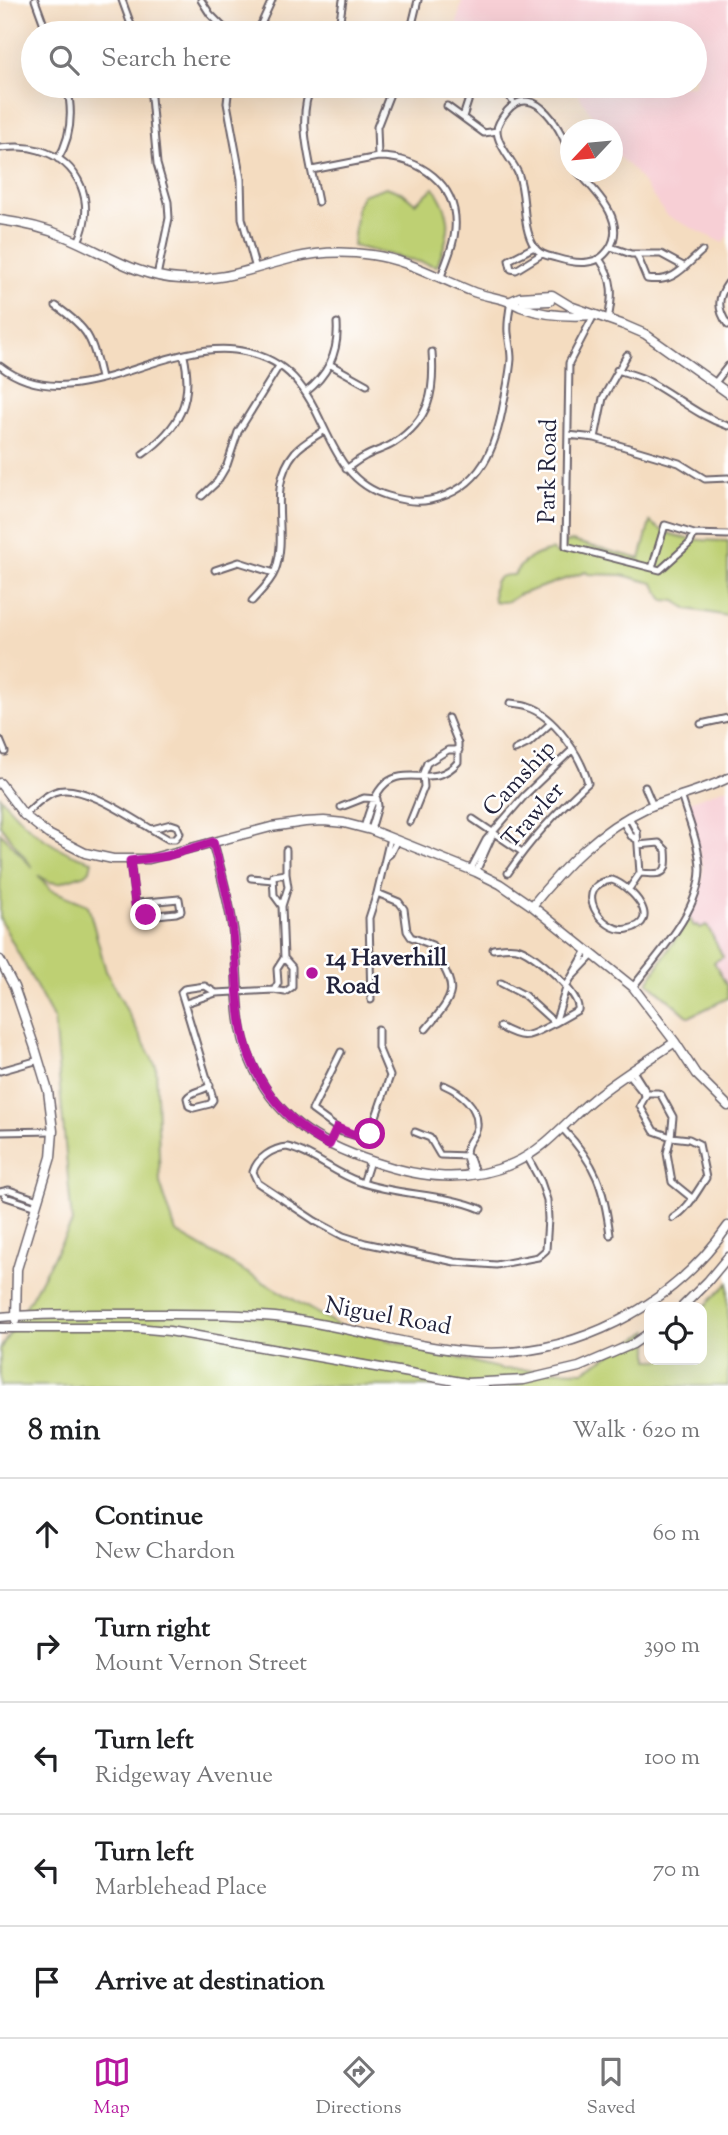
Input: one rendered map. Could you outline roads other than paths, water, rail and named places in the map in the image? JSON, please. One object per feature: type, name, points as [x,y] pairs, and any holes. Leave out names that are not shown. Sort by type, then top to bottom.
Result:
[{"type":"street","points":[[35,0],[43,21]]},
{"type":"street","points":[[122,0],[130,21]]},
{"type":"street","points":[[201,0],[216,21]]},
{"type":"street","points":[[262,21],[272,0]]},
{"type":"street","points":[[340,21],[343,0]]},
{"type":"street","points":[[413,21],[418,0]]},
{"type":"street","points":[[58,159],[65,147],[70,123],[72,111],[69,98]]},
{"type":"street","points":[[151,98],[157,164],[168,202],[169,218],[157,276]]},
{"type":"street","points":[[228,98],[242,179],[243,218],[256,269]]},
{"type":"street","points":[[308,98],[305,107],[307,142],[318,202]]},
{"type":"street","points":[[378,157],[377,127],[388,98]]},
{"type":"street","points":[[463,117],[469,98]]},
{"type":"street","points":[[510,98],[514,104]]},
{"type":"street","points":[[560,133],[543,108],[523,102],[514,104],[502,117],[497,131],[522,184],[529,232],[534,247],[542,254],[586,263],[600,260],[611,247],[614,237],[609,209],[586,182]]},
{"type":"street","points":[[447,106],[484,133],[497,131]]},
{"type":"street","points":[[0,148],[37,149],[58,159],[75,174],[84,196],[87,220],[78,243]]},
{"type":"street","points":[[312,170],[378,157],[401,158],[415,163],[434,176],[448,194],[454,214],[455,232],[441,277]]},
{"type":"street","points":[[0,220],[37,227],[78,243],[113,261],[157,276],[212,279],[295,257],[347,252],[400,261],[479,294],[510,301],[520,307],[558,316],[594,314]]},
{"type":"street","points":[[534,247],[509,260],[511,269],[516,270],[542,254]]},
{"type":"street","points":[[611,247],[637,255],[662,254],[685,267]]},
{"type":"street","points":[[637,255],[648,279],[664,280],[685,267],[702,251]]},
{"type":"street","points":[[600,260],[613,291],[608,319]]},
{"type":"street","points":[[728,283],[720,296],[719,307],[728,325]]},
{"type":"street","points":[[544,313],[549,300],[555,296],[583,311],[645,334],[728,393]]},
{"type":"street","points":[[510,301],[520,297],[549,300]]},
{"type":"street","points":[[0,366],[21,379],[42,386],[70,385],[208,350],[251,354],[279,366],[306,392],[335,452],[359,482],[374,491],[411,501],[439,497],[454,491],[475,475],[494,445],[511,359],[508,332],[510,301]]},
{"type":"street","points":[[56,306],[78,321],[89,335],[95,347],[102,378]]},
{"type":"street","name":"Park Road","points":[[594,314],[569,363],[566,546],[652,568]]},
{"type":"street","points":[[306,392],[322,379],[331,365],[338,337],[337,323]]},
{"type":"street","points":[[346,469],[392,444],[423,415],[434,382],[432,352]]},
{"type":"street","points":[[595,438],[603,398],[626,355]]},
{"type":"street","points":[[143,454],[170,431],[184,406],[187,393],[184,356]]},
{"type":"street","points":[[331,365],[367,386]]},
{"type":"street","points":[[202,496],[216,482],[227,465],[238,432],[279,366]]},
{"type":"street","points":[[714,384],[728,366]]},
{"type":"street","points":[[617,370],[644,379],[711,421],[728,426]]},
{"type":"street","points":[[252,601],[274,573],[281,547],[278,495],[285,468],[301,446],[326,429]]},
{"type":"street","points":[[568,435],[595,438],[679,463],[705,479],[728,478]]},
{"type":"street","points":[[694,534],[690,543],[660,570],[652,568],[665,525],[694,534],[728,535]]},
{"type":"street","points":[[215,570],[239,562],[274,573]]},
{"type":"street","points":[[509,704],[528,707],[551,723],[573,748]]},
{"type":"street","points":[[367,829],[378,806],[377,799],[381,788],[394,778],[436,777],[458,762],[459,750],[449,718]]},
{"type":"street","points":[[701,724],[728,718]]},
{"type":"street","points":[[514,750],[529,743],[551,723]]},
{"type":"street","points":[[0,740],[5,752]]},
{"type":"street","name":"Trawler","points":[[508,873],[549,819],[588,783],[573,748]]},
{"type":"street","name":"Camship","points":[[473,871],[493,834],[525,795],[573,748]]},
{"type":"street","points":[[410,822],[424,787],[425,767],[429,760],[447,750],[459,750]]},
{"type":"street","points":[[532,906],[578,853],[625,819],[654,805],[682,799],[728,778]]},
{"type":"street","points":[[0,783],[24,815],[42,830],[73,848],[95,855],[130,861],[167,856],[271,827],[305,822],[344,823],[394,838],[473,871],[500,884],[532,906],[633,987],[696,1074],[728,1105]]},
{"type":"street","points":[[647,787],[654,805]]},
{"type":"street","points":[[24,815],[51,793],[66,789],[103,801],[152,829],[172,840],[180,833],[177,826],[171,824],[152,829]]},
{"type":"street","points":[[341,807],[364,798],[377,799]]},
{"type":"street","points":[[633,987],[672,936],[698,885],[698,853],[682,799]]},
{"type":"street","points":[[472,819],[522,852]]},
{"type":"street","points":[[625,819],[631,836],[637,842],[640,873],[629,889]]},
{"type":"street","points":[[371,1000],[369,918],[394,838]]},
{"type":"street","points":[[213,842],[232,919],[244,1039],[261,1082],[287,1115],[304,1130],[332,1147],[370,1161],[423,1175],[473,1175],[502,1168],[527,1156],[563,1129],[595,1097],[675,1042]]},
{"type":"street","points":[[637,842],[659,843],[666,850],[667,866],[664,871],[659,874],[640,873]]},
{"type":"street","points":[[274,990],[278,984],[277,969],[284,958],[282,906],[288,887],[286,850]]},
{"type":"street","points":[[130,861],[136,903],[138,917],[176,914],[181,911],[179,899],[136,903]]},
{"type":"street","points":[[282,906],[274,895],[273,880],[276,874],[286,874]]},
{"type":"street","points":[[251,878],[273,880]]},
{"type":"street","points":[[612,880],[629,889],[641,902],[644,911],[642,919],[630,929],[616,928],[597,912],[591,898],[592,893],[600,884],[612,880]]},
{"type":"street","points":[[377,892],[399,902],[404,909],[407,932],[411,937],[432,945],[447,974],[452,991],[448,1002],[426,1029]]},
{"type":"street","points":[[493,949],[523,950],[567,985],[577,1000],[578,1010],[529,1036],[518,1037],[500,1027]]},
{"type":"street","points":[[555,1023],[567,985],[590,952]]},
{"type":"street","points":[[186,1003],[216,993],[238,990],[285,992],[292,987],[292,967],[284,958]]},
{"type":"street","points":[[0,960],[14,987],[39,1060],[48,1091],[53,1130],[51,1157],[17,1269],[15,1327]]},
{"type":"street","points":[[501,983],[524,995],[555,1023]]},
{"type":"street","points":[[210,1085],[190,1094],[187,1098],[189,1106],[194,1108],[212,1103],[210,1085],[186,1003],[181,996],[184,989],[205,986],[216,993]]},
{"type":"street","points":[[341,1052],[312,1110],[340,1130],[362,1138],[370,1134],[390,1075],[377,1046],[379,1029]]},
{"type":"street","points":[[0,1071],[39,1060]]},
{"type":"street","points":[[631,1073],[646,1094]]},
{"type":"street","points":[[444,1085],[460,1092],[471,1105],[476,1117],[477,1127],[466,1149],[473,1175]]},
{"type":"street","points":[[646,1094],[658,1093],[673,1117],[667,1153],[672,1182],[693,1199]]},
{"type":"street","points":[[646,1094],[640,1105],[654,1131],[699,1143],[706,1178],[682,1213],[673,1218]]},
{"type":"street","points":[[563,1129],[584,1151],[593,1166],[607,1212],[610,1235]]},
{"type":"street","points":[[0,1132],[53,1130]]},
{"type":"street","points":[[332,1147],[340,1130]]},
{"type":"street","points":[[415,1132],[430,1138],[440,1154],[467,1156]]},
{"type":"street","points":[[481,1209],[462,1201],[363,1183],[287,1147],[271,1152],[256,1165],[253,1174],[258,1183],[323,1226],[365,1243],[477,1265],[514,1263],[544,1253],[547,1200],[527,1156]]},
{"type":"street","points":[[363,1183],[370,1161]]},
{"type":"street","points":[[2,1192],[9,1190],[37,1203]]},
{"type":"street","name":"Niguel Road","points":[[0,1317],[168,1313],[244,1315],[328,1325],[471,1352],[519,1350],[601,1331],[622,1320],[685,1277],[728,1226]]},
{"type":"street","points":[[687,1302],[728,1257]]},
{"type":"street","points":[[0,1328],[136,1328],[169,1331],[467,1383],[524,1380],[579,1367],[633,1344],[644,1336]]},
{"type":"place","name":"14 Haverhill Road","points":[[312,973]]}]
